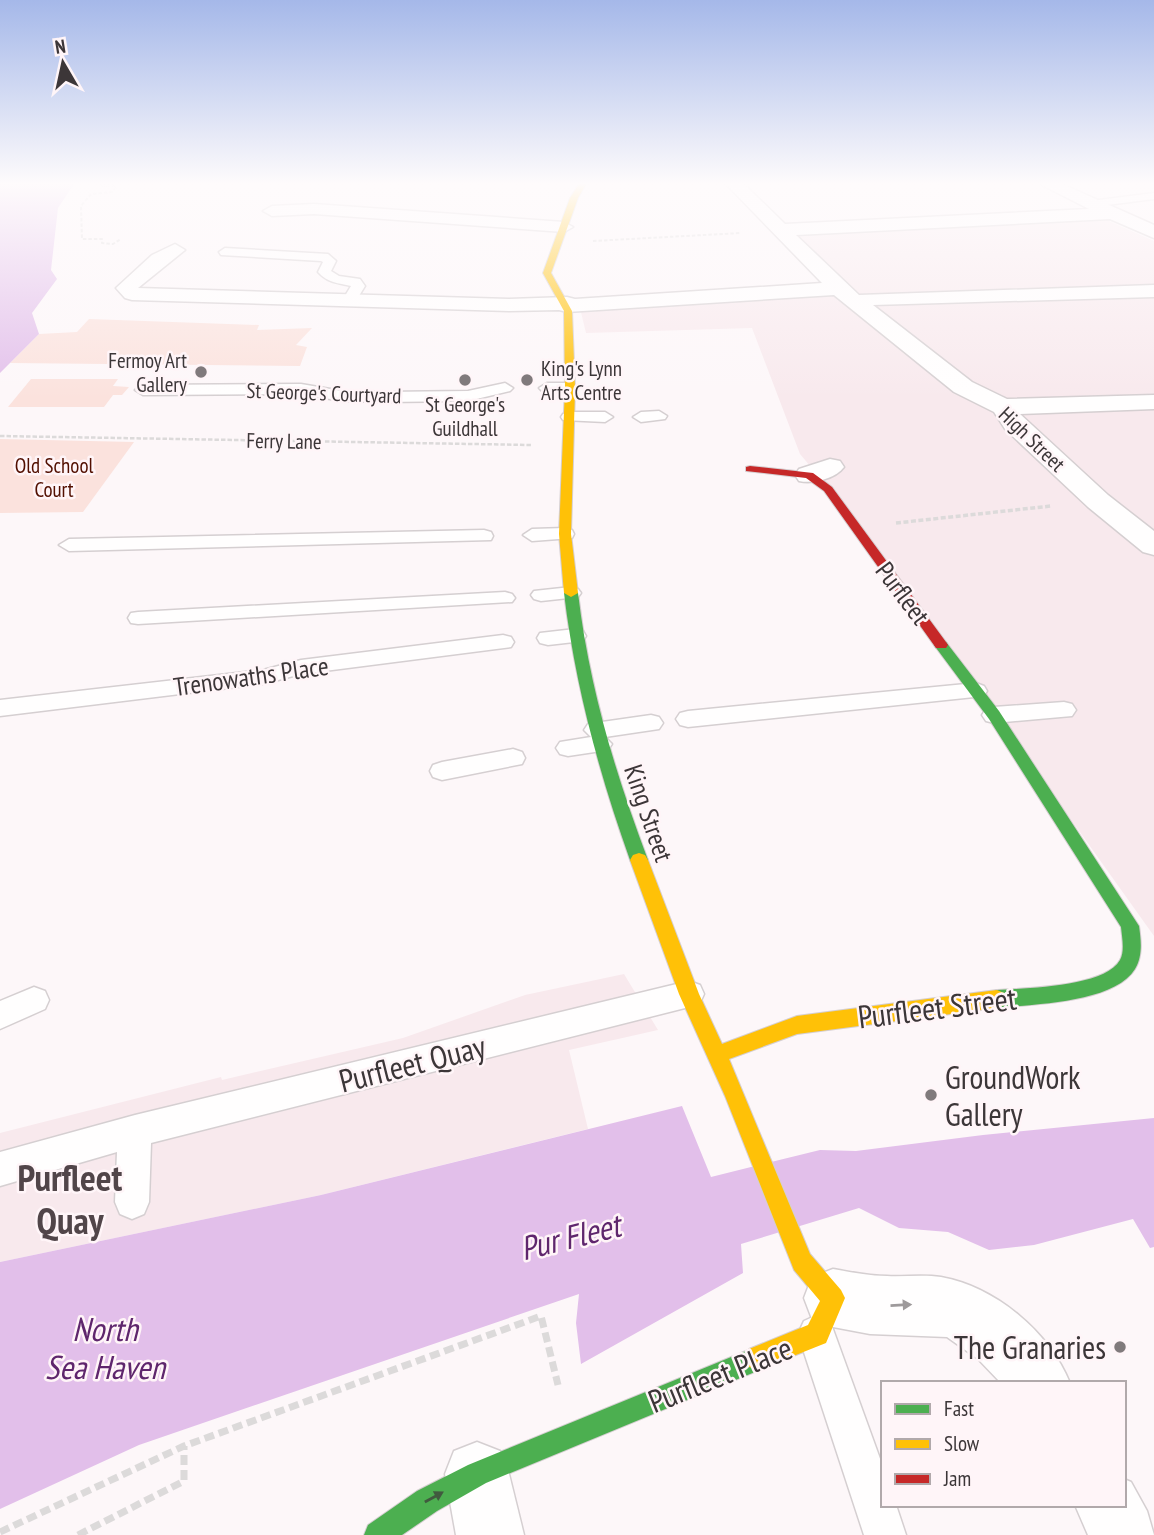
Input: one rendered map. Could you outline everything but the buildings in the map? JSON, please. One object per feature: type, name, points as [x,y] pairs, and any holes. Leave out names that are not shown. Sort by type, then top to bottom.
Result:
[{"type":"street","points":[[165,256],[126,288],[132,294],[509,305],[847,295],[874,299],[1154,291]]},
{"type":"street","points":[[554,256],[547,273],[548,280],[567,304]]},
{"type":"street","name":"High Street","points":[[806,256],[847,295],[963,387],[1003,407],[1014,424],[1098,501],[1154,546]]},
{"type":"street","name":"King Street","points":[[567,304],[570,388],[565,534],[575,636],[598,737],[624,821],[689,994],[735,1095],[817,1298]]},
{"type":"street","points":[[1003,407],[1154,402]]},
{"type":"street","name":"Purfleet","points":[[750,469],[819,470],[828,489],[854,528],[994,716],[1130,926],[1132,946],[1141,970]]},
{"type":"street","name":"Purfleet Street","points":[[716,1055],[797,1025],[1090,987],[1141,970]]},
{"type":"street","points":[[817,1298],[892,1306],[920,1303],[950,1308],[981,1325],[1009,1346],[1037,1381]]},
{"type":"street","name":"Purfleet Place","points":[[378,1535],[427,1501],[483,1505],[571,1436],[817,1298]]},
{"type":"street","points":[[1109,1507],[1123,1535]]},
{"type":"lane","points":[[297,256],[324,257],[330,261],[324,272],[336,280],[355,282],[358,286],[349,301]]},
{"type":"lane","name":"St George's Courtyard","points":[[143,390],[301,389],[342,396],[399,397],[468,396],[505,388]]},
{"type":"lane","points":[[547,388],[570,388]]},
{"type":"lane","points":[[641,417],[659,416]]},
{"type":"lane","points":[[569,417],[605,417]]},
{"type":"lane","points":[[532,535],[565,534]]},
{"type":"lane","points":[[69,545],[484,536]]},
{"type":"lane","points":[[541,595],[571,593]]},
{"type":"lane","points":[[138,618],[505,598]]},
{"type":"lane","points":[[548,638],[575,636]]},
{"type":"lane","name":"Trenowaths Place","points":[[0,708],[263,677],[301,667],[503,642]]},
{"type":"lane","points":[[688,719],[976,691]]},
{"type":"lane","points":[[994,716],[1064,710]]},
{"type":"lane","points":[[568,748],[651,723]]},
{"type":"lane","points":[[442,771],[513,758]]},
{"type":"lane","name":"Purfleet Quay","points":[[0,1169],[135,1131],[689,994]]},
{"type":"lane","points":[[0,1015],[34,1000]]},
{"type":"lane","points":[[132,1202],[135,1131]]},
{"type":"lane","points":[[817,1298],[885,1535]]},
{"type":"path","name":"Ferry Lane","points":[[0,436],[567,446]]},
{"type":"path","points":[[854,528],[1098,501]]},
{"type":"path","points":[[0,1532],[184,1446],[541,1316],[571,1436]]},
{"type":"path","points":[[78,1535],[184,1481],[184,1446]]},
{"type":"shaded area","points":[[806,256],[1154,256],[1154,936],[868,535],[800,454],[752,328],[586,333],[579,304],[838,288]]},
{"type":"shaded area","name":"Purfleet Quay","points":[[624,974],[658,1030],[569,1050],[588,1129],[321,1195],[0,1262],[0,1133],[221,1077],[222,1080],[403,1038],[525,995]]},
{"type":"green space","points":[[89,319],[259,325],[257,330],[312,328],[296,345],[307,347],[300,366],[10,363],[39,334],[77,332]]},
{"type":"green space","points":[[31,379],[118,379],[113,386],[129,387],[122,395],[113,395],[104,407],[8,407]]},
{"type":"green space","name":"Old School Court","points":[[0,439],[134,442],[83,512],[0,513]]},
{"type":"water","points":[[0,256],[53,256],[51,270],[57,279],[32,313],[39,334],[0,373]]},
{"type":"water","name":"North Sea Haven","points":[[682,1106],[711,1177],[820,1150],[856,1151],[1154,1118],[1154,1247],[1150,1248],[1133,1219],[1034,1245],[989,1250],[948,1232],[899,1228],[859,1208],[741,1244],[743,1273],[581,1364],[576,1323],[579,1294],[139,1445],[0,1509],[0,1262],[321,1195]]},
{"type":"traffic: fast","points":[[571,593],[581,661],[596,729],[639,860]]},
{"type":"traffic: fast","points":[[941,645],[994,715],[1130,926],[1132,945],[1128,964],[1119,974],[1105,982],[1068,991],[997,999]]},
{"type":"traffic: fast","points":[[378,1535],[427,1501],[477,1474],[758,1358]]},
{"type":"traffic: slow","points":[[553,256],[547,273],[568,311],[570,388],[565,534],[571,593]]},
{"type":"traffic: slow","points":[[639,860],[689,994],[735,1095],[802,1262],[833,1298],[817,1334],[758,1358]]},
{"type":"traffic: slow","points":[[716,1055],[797,1025],[997,999]]},
{"type":"traffic: jam","points":[[750,469],[809,475],[828,489],[941,645]]},
{"type":"place","name":"Fermoy Art Gallery","points":[[201,372]]},
{"type":"place","name":"St George's Guildhall","points":[[465,380]]},
{"type":"place","name":"King's Lynn Arts Centre","points":[[527,380]]},
{"type":"place","name":"GroundWork Gallery","points":[[931,1095]]},
{"type":"place","name":"The Granaries","points":[[1120,1347]]},
{"type":"district","name":"Purfleet Quay","points":[[70,1198]]},
{"type":"water label","name":"Pur Fleet","points":[[570,1236]]}]
